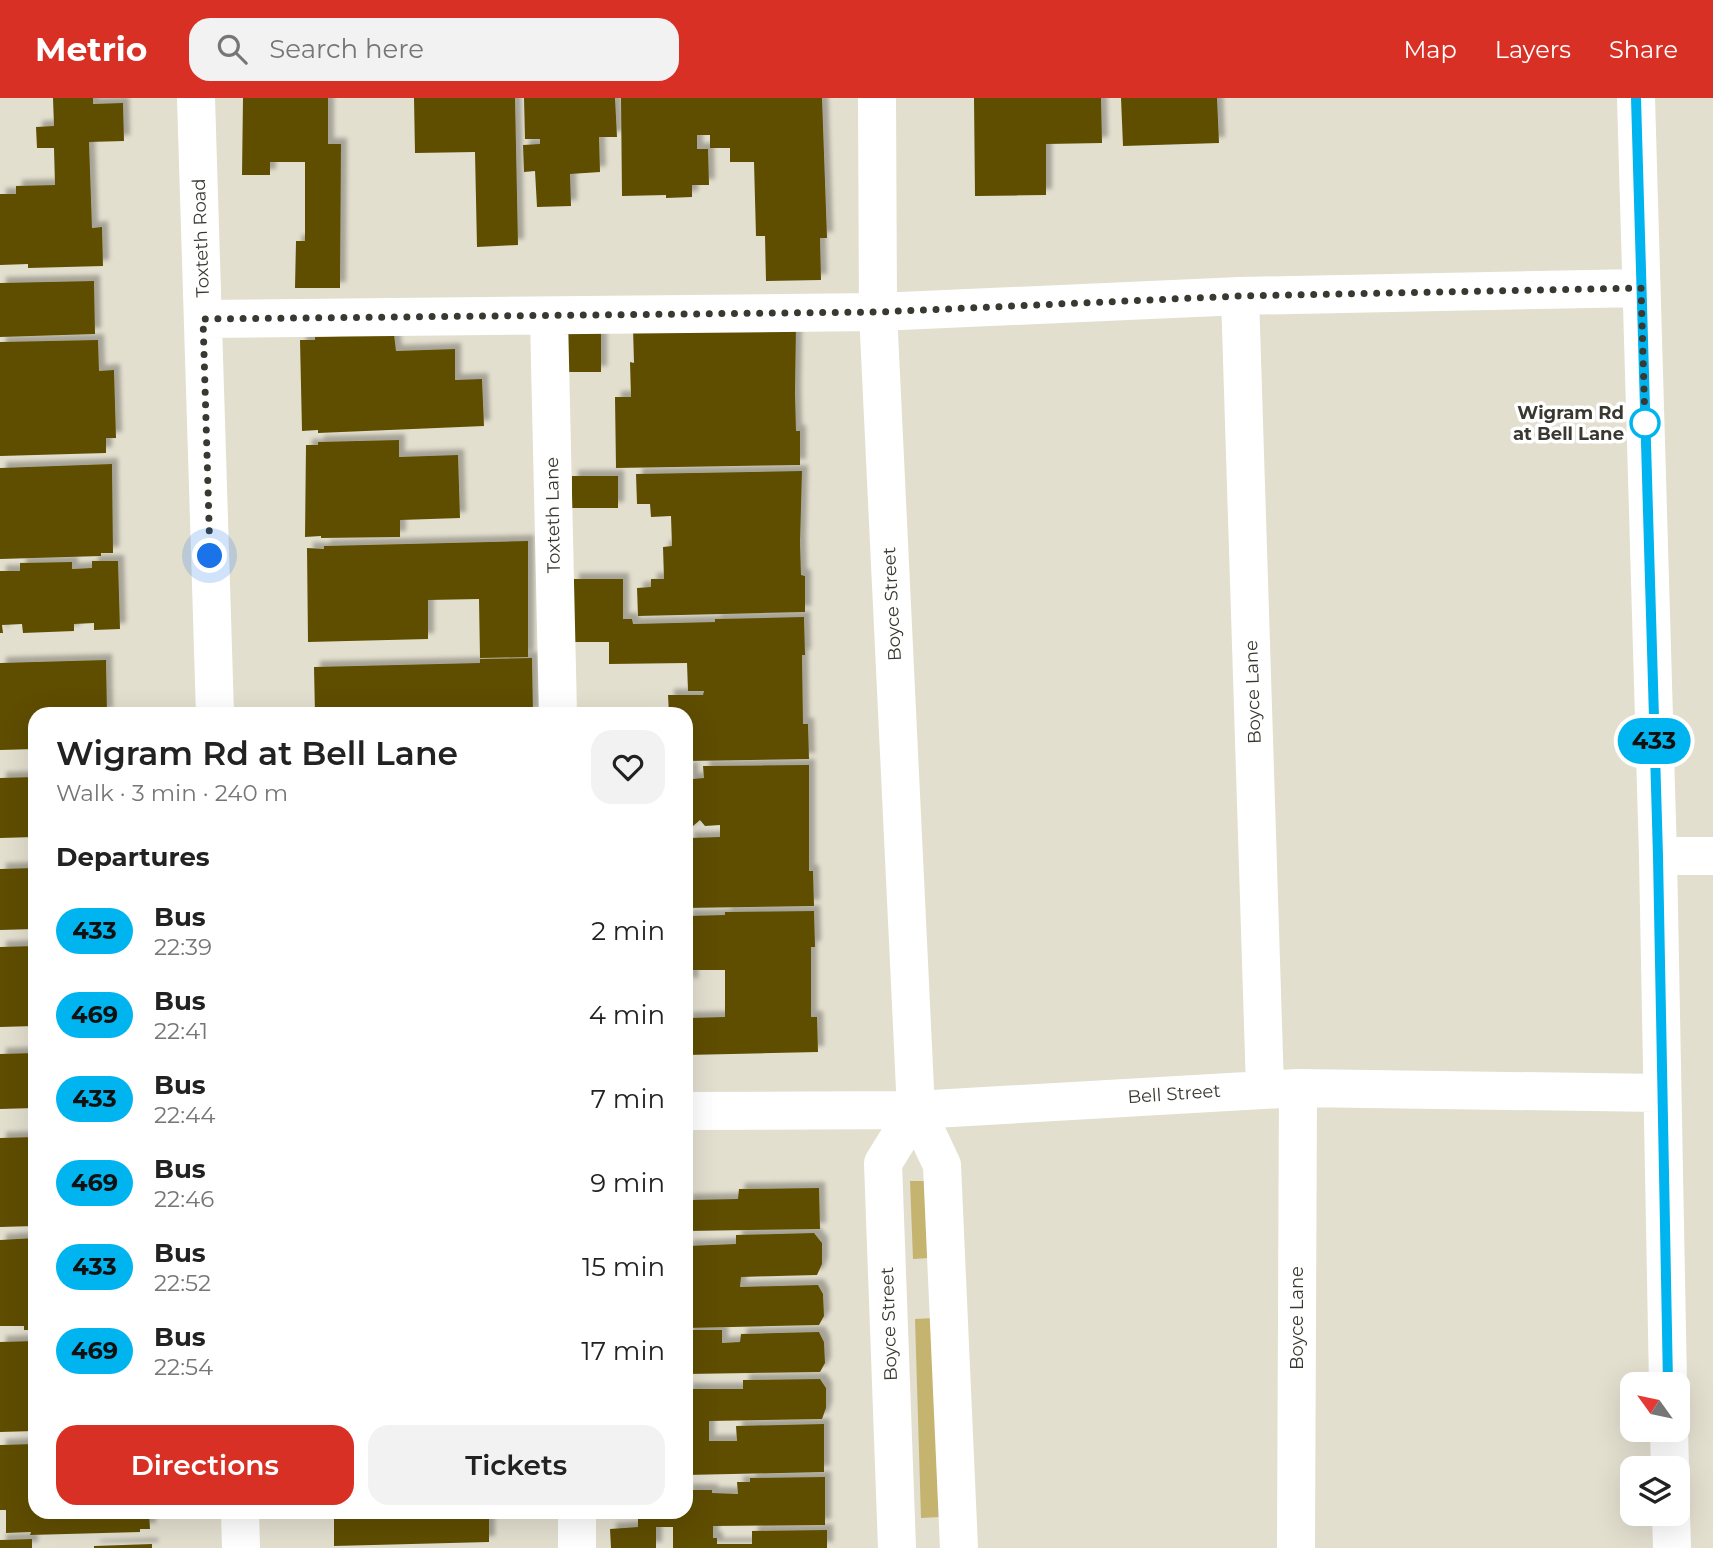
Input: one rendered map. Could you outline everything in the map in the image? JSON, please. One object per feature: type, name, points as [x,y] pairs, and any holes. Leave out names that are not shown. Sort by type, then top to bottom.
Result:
[{"type":"street","name":"Toxteth Road","points":[[196,98],[215,707]]},
{"type":"street","name":"Boyce Street","points":[[877,98],[878,312],[916,1110],[942,1165],[959,1548]]},
{"type":"street","points":[[1636,98],[1658,856],[1668,1372]]},
{"type":"street","points":[[203,319],[878,312],[1240,296],[1641,288]]},
{"type":"street","name":"Boyce Lane","points":[[1240,296],[1282,1088],[1296,1548]]},
{"type":"street","name":"Toxteth Lane","points":[[549,317],[558,707]]},
{"type":"street","points":[[1658,856],[1713,856]]},
{"type":"street","name":"Bell Street","points":[[693,1111],[916,1110],[1282,1088],[1661,1093]]},
{"type":"street","name":"Boyce Street","points":[[898,1548],[883,1163],[916,1110]]},
{"type":"street","points":[[240,1519],[241,1548]]},
{"type":"street","points":[[577,1519],[578,1548]]},
{"type":"street","points":[[1671,1526],[1672,1548]]},
{"type":"shaded area","points":[[910,1181],[927,1181],[929,1258],[913,1259]]},
{"type":"shaded area","points":[[933,1318],[940,1517],[921,1518],[915,1319]]},
{"type":"building","points":[[53,98],[93,98],[93,104],[123,103],[124,141],[89,142],[92,228],[102,227],[103,266],[28,268],[28,264],[0,265],[0,194],[16,194],[16,186],[55,185],[54,148],[37,148],[36,127],[54,126]]},
{"type":"building","points":[[243,98],[328,98],[328,144],[341,144],[340,288],[295,288],[296,241],[305,241],[305,162],[270,162],[270,175],[242,175]]},
{"type":"building","points":[[414,98],[515,98],[518,245],[477,247],[475,152],[415,153]]},
{"type":"building","points":[[524,98],[615,98],[617,137],[599,137],[600,172],[570,174],[571,206],[537,207],[535,171],[524,172],[523,145],[540,144],[540,139],[525,139]]},
{"type":"building","points":[[621,98],[822,98],[827,238],[820,238],[821,280],[766,281],[765,236],[756,236],[754,162],[730,162],[730,148],[710,148],[710,135],[697,135],[697,149],[708,149],[709,185],[692,185],[692,197],[622,196]]},
{"type":"building","points":[[974,98],[1101,98],[1102,143],[1046,144],[1046,195],[975,196]]},
{"type":"building","points":[[1121,98],[1217,98],[1219,143],[1123,146]]},
{"type":"building","points":[[94,281],[95,334],[0,337],[0,283]]},
{"type":"building","points":[[796,325],[796,431],[800,431],[800,465],[616,468],[615,397],[631,397],[633,328]]},
{"type":"building","points":[[564,330],[601,330],[601,372],[563,372]]},
{"type":"building","points":[[394,334],[396,351],[455,349],[455,380],[482,379],[484,426],[318,433],[318,430],[302,431],[300,340]]},
{"type":"building","points":[[98,340],[99,371],[114,370],[116,438],[106,438],[106,453],[0,456],[0,342]]},
{"type":"building","points":[[399,440],[399,457],[458,455],[460,518],[400,520],[400,537],[305,537],[306,445],[318,445],[318,442]]},
{"type":"building","points":[[112,464],[113,553],[101,553],[101,556],[0,559],[0,468]]},
{"type":"building","points":[[802,471],[800,543],[801,575],[805,576],[805,612],[638,616],[637,588],[651,587],[651,579],[664,579],[663,547],[672,546],[671,516],[651,517],[650,504],[637,504],[636,474]]},
{"type":"building","points":[[572,476],[618,476],[618,508],[572,508]]},
{"type":"building","points":[[528,541],[528,657],[480,658],[479,599],[428,600],[428,639],[308,642],[307,548]]},
{"type":"building","points":[[92,561],[118,561],[120,629],[94,630],[94,623],[74,624],[74,631],[23,633],[22,624],[2,625],[3,633],[0,633],[0,571],[20,571],[20,563],[72,562],[72,569],[92,568]]},
{"type":"building","points":[[573,579],[623,579],[623,619],[632,619],[633,624],[804,617],[803,724],[808,724],[809,759],[693,761],[693,707],[669,707],[668,695],[703,695],[704,691],[688,691],[687,663],[609,664],[609,642],[573,642]]},
{"type":"building","points":[[532,658],[533,707],[315,707],[314,667],[480,663],[480,659]]},
{"type":"building","points":[[106,660],[107,707],[28,707],[28,749],[0,750],[0,663]]},
{"type":"building","points":[[809,765],[809,871],[813,871],[814,906],[693,908],[693,838],[720,837],[720,825],[705,826],[700,820],[693,826],[693,779],[704,778],[703,766]]},
{"type":"building","points":[[28,777],[28,837],[0,838],[0,778]]},
{"type":"building","points":[[28,868],[28,929],[0,930],[0,869]]},
{"type":"building","points":[[814,911],[811,1017],[817,1017],[818,1052],[693,1055],[693,1018],[725,1017],[725,970],[693,970],[693,916],[725,915],[725,912]]},
{"type":"building","points":[[28,946],[28,1026],[0,1027],[0,947]]},
{"type":"building","points":[[28,1053],[28,1108],[0,1109],[0,1054]]},
{"type":"building","points":[[28,1137],[28,1226],[0,1227],[0,1138]]},
{"type":"building","points":[[819,1188],[820,1229],[693,1231],[693,1200],[738,1199],[739,1189]]},
{"type":"building","points":[[814,1233],[822,1243],[822,1264],[817,1275],[741,1277],[740,1287],[818,1285],[823,1294],[824,1316],[819,1325],[693,1328],[693,1246],[736,1244],[736,1235]]},
{"type":"building","points":[[28,1238],[28,1330],[24,1330],[24,1326],[0,1326],[0,1240]]},
{"type":"building","points":[[693,1330],[722,1330],[722,1343],[740,1342],[741,1334],[819,1332],[824,1342],[825,1363],[820,1372],[693,1374]]},
{"type":"building","points":[[28,1341],[28,1431],[0,1432],[0,1342]]},
{"type":"building","points":[[820,1379],[826,1388],[826,1408],[822,1419],[709,1421],[709,1441],[737,1441],[736,1426],[824,1424],[824,1472],[693,1475],[693,1389],[743,1389],[743,1380]]},
{"type":"building","points":[[28,1444],[28,1519],[149,1519],[150,1529],[140,1529],[140,1532],[30,1535],[31,1532],[6,1533],[6,1510],[0,1510],[0,1445]]},
{"type":"building","points":[[825,1477],[825,1525],[713,1526],[713,1538],[717,1538],[717,1544],[752,1544],[752,1531],[827,1530],[827,1548],[673,1548],[673,1527],[656,1527],[656,1548],[611,1548],[610,1529],[638,1527],[638,1519],[693,1519],[693,1490],[738,1494],[737,1482],[750,1482],[750,1478]]},
{"type":"building","points":[[334,1519],[489,1519],[489,1542],[334,1546]]},
{"type":"building","points":[[32,1539],[32,1548],[0,1548],[0,1540]]},
{"type":"building","points":[[152,1544],[152,1548],[94,1548],[94,1546]]},
{"type":"bus line","name":"433","points":[[1636,98],[1658,856],[1668,1372]]},
{"type":"place","name":"Wigram Rd at Bell Lane","points":[[1645,423]]},
{"type":"route","points":[[210,556],[203,319],[878,312],[1240,296],[1641,288],[1645,423]]}]
